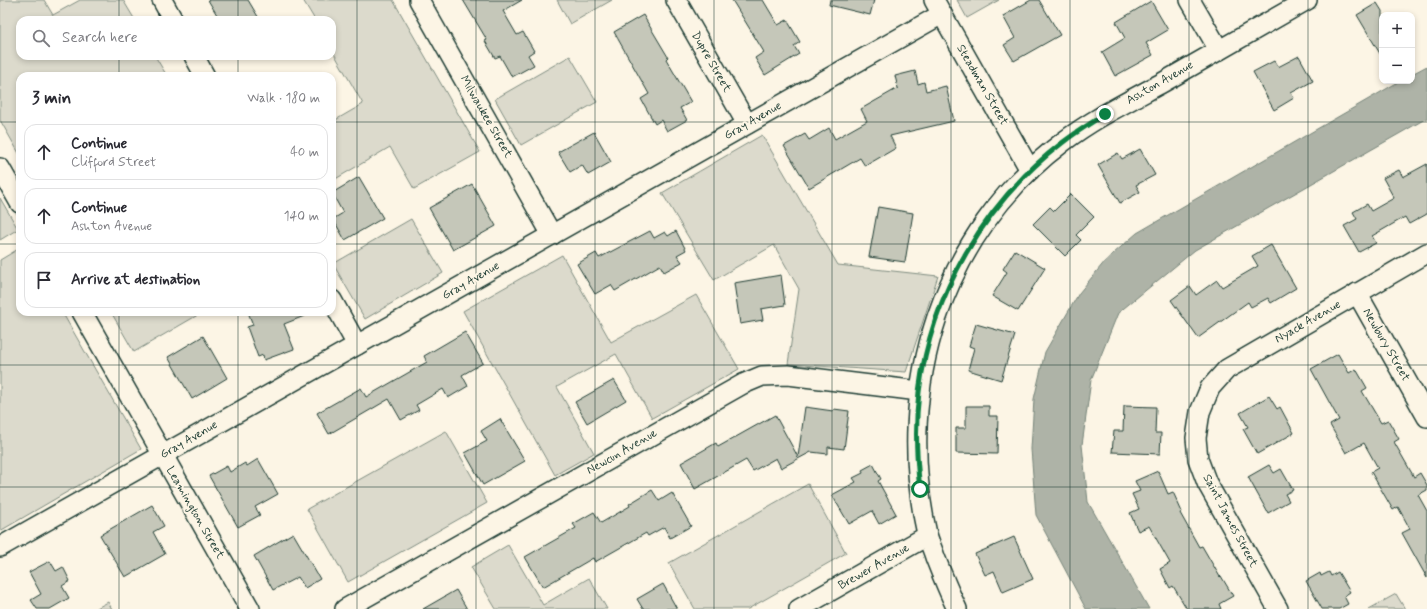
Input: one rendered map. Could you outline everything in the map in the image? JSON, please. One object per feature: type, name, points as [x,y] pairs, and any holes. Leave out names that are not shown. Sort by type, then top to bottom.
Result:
[{"type":"street","points":[[162,0],[172,16]]},
{"type":"street","name":"Milwaukee Street","points":[[419,0],[552,235]]},
{"type":"street","name":"Dupre Street","points":[[676,0],[747,124]]},
{"type":"street","points":[[1190,0],[1219,50]]},
{"type":"street","name":"Ashton Avenue","points":[[957,609],[943,579],[928,536],[920,489],[916,437],[919,391],[927,348],[934,324],[954,275],[980,230],[995,209],[1030,170],[1062,143],[1083,128],[1307,0]]},
{"type":"street","name":"Gray Avenue","points":[[0,547],[747,124],[938,7]]},
{"type":"street","name":"Steadman Street","points":[[938,7],[1030,170]]},
{"type":"street","points":[[196,60],[203,72]]},
{"type":"street","points":[[0,168],[16,196]]},
{"type":"street","name":"Nyack Avenue","points":[[1203,405],[1210,388],[1227,369],[1427,253]]},
{"type":"street","name":"Newbury Street","points":[[1357,293],[1427,417]]},
{"type":"street","points":[[336,307],[358,345]]},
{"type":"street","name":"Leamington Street","points":[[84,316],[250,609]]},
{"type":"street","name":"Newcun Avenue","points":[[345,609],[742,384],[762,376],[788,375],[919,391]]},
{"type":"street","name":"Saint James Street","points":[[1203,405],[1200,412],[1196,438],[1198,459],[1207,483],[1278,609]]},
{"type":"street","name":"Brewer Avenue","points":[[799,609],[928,536]]},
{"type":"shaded area","points":[[0,0],[44,0],[53,15],[80,0],[123,0],[133,16],[16,16],[16,60],[157,60],[165,72],[16,72],[16,148],[0,120]]},
{"type":"shaded area","points":[[303,0],[393,0],[480,152],[414,189],[390,147],[336,179],[336,120],[363,104],[336,57],[336,16],[313,16]]},
{"type":"shaded area","points":[[557,0],[612,0],[570,24]]},
{"type":"shaded area","points":[[957,0],[999,0],[967,18]]},
{"type":"shaded area","points":[[570,56],[597,102],[521,145],[495,99]]},
{"type":"shaded area","points":[[1427,66],[1427,118],[1195,250],[1118,313],[1091,380],[1082,445],[1088,502],[1149,609],[1086,609],[1036,515],[1031,449],[1034,399],[1045,352],[1079,293],[1106,260],[1137,233],[1395,84],[1415,84],[1415,72]]},
{"type":"shaded area","points":[[762,135],[838,265],[938,276],[906,372],[788,364],[799,289],[774,245],[714,280],[662,193]]},
{"type":"shaded area","points":[[0,198],[16,226],[16,230],[0,240]]},
{"type":"shaded area","points":[[411,219],[443,273],[365,319],[336,269],[336,262]]},
{"type":"shaded area","points":[[16,250],[16,316],[64,316],[141,449],[0,531],[0,260]]},
{"type":"shaded area","points":[[562,255],[611,342],[696,295],[739,369],[652,418],[616,354],[557,387],[594,453],[555,475],[463,311]]},
{"type":"shaded area","points":[[113,316],[196,316],[134,352]]},
{"type":"shaded area","points":[[446,431],[487,503],[348,582],[307,509]]},
{"type":"shaded area","points":[[808,484],[846,553],[748,609],[695,609],[669,563]]},
{"type":"shaded area","points":[[508,545],[543,605],[589,578],[607,609],[496,609],[471,567]]},
{"type":"shaded area","points":[[1396,594],[1405,609],[1369,609]]},
{"type":"shaded area","points":[[108,602],[112,609],[95,609]]},
{"type":"building","points":[[208,0],[248,0],[258,16],[218,16]]},
{"type":"building","points":[[463,0],[522,0],[503,11],[517,35],[523,32],[534,51],[528,55],[534,65],[512,77],[500,56],[495,58],[485,41],[487,40]]},
{"type":"building","points":[[732,0],[763,0],[778,25],[787,20],[800,42],[794,46],[799,54],[765,75],[755,58],[764,52]]},
{"type":"building","points":[[830,0],[874,0],[870,15],[829,5]]},
{"type":"building","points":[[1031,0],[1039,0],[1060,35],[1014,61],[1004,45],[1015,38],[1003,16]]},
{"type":"building","points":[[1151,1],[1168,30],[1146,43],[1153,55],[1115,76],[1102,52],[1125,38],[1116,22]]},
{"type":"building","points":[[1377,3],[1382,11],[1379,12],[1379,52],[1357,15]]},
{"type":"building","points":[[643,15],[668,57],[666,59],[691,102],[680,108],[687,120],[667,131],[661,120],[655,124],[641,99],[649,94],[614,32]]},
{"type":"building","points":[[1299,56],[1313,81],[1291,93],[1294,98],[1274,110],[1253,72],[1274,61],[1278,67]]},
{"type":"building","points":[[915,71],[918,84],[924,82],[926,91],[946,86],[954,121],[890,136],[896,148],[865,166],[860,158],[809,188],[784,146],[805,134],[809,140],[829,128],[835,139],[867,121],[861,109],[898,88],[895,76]]},
{"type":"building","points":[[594,132],[611,162],[588,175],[582,165],[570,172],[558,152]]},
{"type":"building","points":[[1140,149],[1155,175],[1136,185],[1140,192],[1120,203],[1098,165],[1118,153],[1122,159]]},
{"type":"building","points":[[1427,164],[1427,214],[1409,224],[1405,217],[1372,236],[1376,243],[1359,252],[1344,226],[1357,219],[1353,212],[1367,204],[1371,211],[1394,198],[1383,178],[1399,170],[1403,177]]},
{"type":"building","points":[[359,177],[383,218],[345,240],[336,224],[336,217],[343,213],[336,200],[336,191]]},
{"type":"building","points":[[472,184],[496,226],[453,250],[429,208]]},
{"type":"building","points":[[1071,194],[1094,217],[1076,235],[1081,240],[1065,256],[1033,224],[1050,207],[1054,211]]},
{"type":"building","points":[[878,207],[913,213],[905,262],[869,257]]},
{"type":"building","points":[[650,231],[654,238],[665,232],[668,236],[676,231],[686,250],[677,255],[682,262],[664,272],[660,265],[615,291],[611,285],[595,294],[577,264],[596,253],[599,258]]},
{"type":"building","points":[[1271,245],[1296,288],[1271,303],[1268,298],[1251,307],[1248,302],[1198,338],[1171,300],[1190,286],[1196,295],[1217,280],[1222,287],[1258,266],[1252,256]]},
{"type":"building","points":[[1015,250],[1045,268],[1018,311],[992,296],[1007,272],[1003,269]]},
{"type":"building","points":[[781,275],[785,305],[761,309],[763,320],[740,324],[734,283]]},
{"type":"building","points":[[250,316],[304,316],[284,324],[294,349],[264,360],[263,355],[258,357],[247,327],[253,325]]},
{"type":"building","points":[[976,324],[1015,335],[1001,380],[968,370],[974,348],[969,346]]},
{"type":"building","points":[[465,332],[483,363],[462,375],[468,386],[448,398],[443,389],[416,405],[419,410],[401,420],[389,399],[329,434],[317,413],[361,388],[366,397],[427,362],[424,356]]},
{"type":"building","points":[[203,336],[227,378],[192,399],[168,357]]},
{"type":"building","points":[[1338,354],[1349,373],[1356,369],[1367,388],[1362,391],[1381,423],[1388,420],[1399,439],[1394,442],[1414,477],[1420,473],[1427,485],[1427,490],[1418,495],[1427,511],[1427,578],[1402,533],[1410,529],[1398,507],[1393,510],[1371,472],[1378,468],[1364,443],[1346,453],[1330,425],[1339,420],[1311,369]]},
{"type":"building","points":[[614,380],[626,400],[587,423],[575,402]]},
{"type":"building","points":[[1269,396],[1277,409],[1280,407],[1294,433],[1257,454],[1243,429],[1248,427],[1240,413]]},
{"type":"building","points":[[966,406],[989,406],[989,416],[998,416],[997,454],[956,453],[956,428],[966,428]]},
{"type":"building","points":[[1124,406],[1156,407],[1155,433],[1161,433],[1160,454],[1112,452],[1114,431],[1123,431]]},
{"type":"building","points":[[805,407],[833,411],[834,409],[849,411],[844,449],[828,447],[828,454],[811,452],[781,468],[776,458],[753,471],[746,460],[695,489],[681,463],[716,443],[718,447],[775,415],[798,457]]},
{"type":"building","points":[[500,419],[525,461],[483,485],[465,453],[487,441],[481,431]]},
{"type":"building","points":[[258,459],[278,494],[255,507],[260,515],[238,527],[209,476],[227,466],[230,472],[245,463],[247,466]]},
{"type":"building","points":[[873,464],[881,479],[878,481],[896,514],[879,524],[872,511],[849,524],[832,495],[856,482],[853,478],[863,473],[862,470]]},
{"type":"building","points":[[1269,465],[1274,473],[1281,469],[1293,490],[1285,494],[1289,501],[1268,513],[1248,477]]},
{"type":"building","points":[[1158,471],[1168,494],[1173,492],[1182,512],[1180,513],[1199,547],[1202,546],[1233,596],[1219,604],[1221,609],[1187,609],[1173,586],[1170,588],[1160,569],[1170,563],[1149,526],[1138,531],[1130,513],[1139,509],[1132,494],[1140,491],[1135,481]]},
{"type":"building","points":[[652,490],[659,501],[672,493],[691,526],[670,538],[664,527],[648,536],[646,533],[595,562],[593,558],[543,587],[525,557],[576,528],[573,524],[594,512],[601,523],[630,506],[629,504]]},
{"type":"building","points":[[152,505],[164,526],[153,532],[165,554],[125,577],[100,535]]},
{"type":"building","points":[[293,533],[320,579],[305,588],[298,577],[273,590],[254,556]]},
{"type":"building","points":[[1014,537],[1033,579],[1003,592],[994,571],[985,575],[975,554]]},
{"type":"building","points":[[50,561],[56,571],[63,567],[70,581],[62,586],[69,598],[50,609],[37,609],[31,600],[41,594],[29,572]]},
{"type":"building","points":[[1329,572],[1331,576],[1338,572],[1350,592],[1344,596],[1348,604],[1339,609],[1322,609],[1306,581],[1320,573],[1321,576]]},
{"type":"building","points":[[663,584],[677,609],[643,609],[637,599]]},
{"type":"building","points":[[456,590],[467,609],[423,609]]},
{"type":"route","points":[[920,489],[916,437],[919,391],[927,348],[934,324],[954,275],[980,230],[1012,189],[1030,170],[1062,143],[1105,114]]}]
